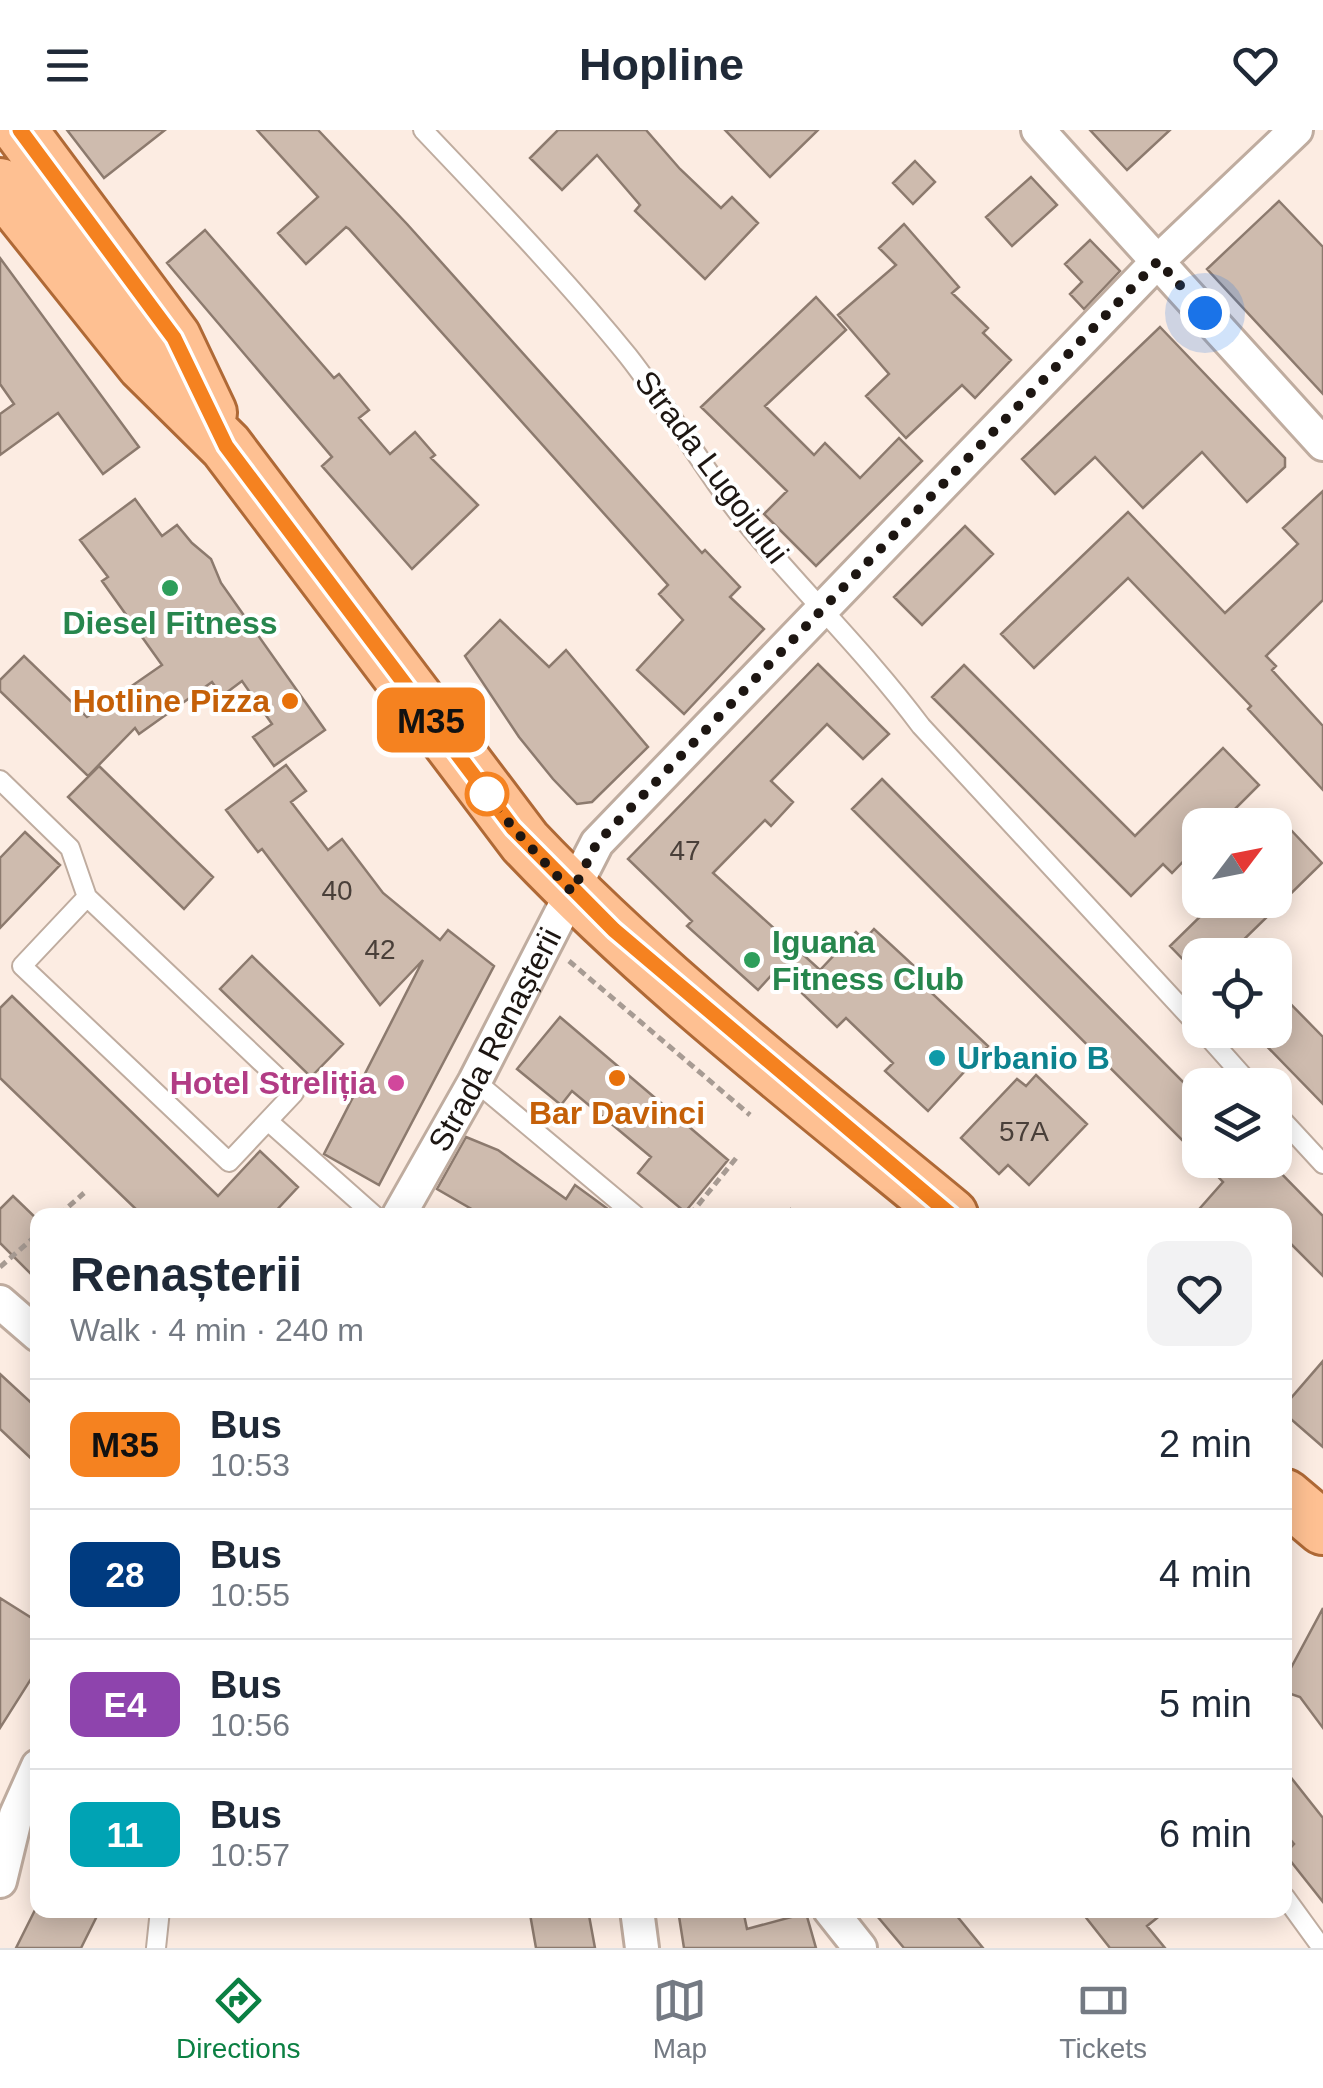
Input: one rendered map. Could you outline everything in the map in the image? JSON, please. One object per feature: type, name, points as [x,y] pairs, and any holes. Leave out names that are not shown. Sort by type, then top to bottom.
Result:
[{"type":"main road","points":[[20,130],[174,338],[226,446]]},
{"type":"main road","points":[[0,185],[143,364],[226,446],[513,828],[572,892],[696,1002],[943,1208]]},
{"type":"main road","points":[[1292,1502],[1323,1528]]},
{"type":"street","points":[[1038,130],[1323,444]]},
{"type":"street","name":"Strada Renașterii","points":[[404,1208],[475,1081],[597,843],[1158,261],[1296,130]]},
{"type":"street","points":[[0,1302],[30,1328]]},
{"type":"street","points":[[0,1881],[27,1820]]},
{"type":"street","points":[[637,1918],[642,1948]]},
{"type":"street","points":[[836,1918],[860,1948]]},
{"type":"lane","name":"Strada Lugojului","points":[[423,130],[554,268],[630,359],[694,455],[752,531],[881,672],[921,726],[1182,1008]]},
{"type":"lane","points":[[0,780],[70,848],[87,897],[294,1093],[228,1162],[22,966],[87,897]]},
{"type":"lane","name":"Strada Lugojului","points":[[1218,1048],[1236,1068]]},
{"type":"lane","points":[[475,1081],[627,1208]]},
{"type":"lane","points":[[268,1122],[366,1208]]},
{"type":"lane","points":[[1292,1130],[1323,1164]]},
{"type":"lane","points":[[1292,1907],[1322,1948]]},
{"type":"lane","points":[[156,1948],[159,1918]]},
{"type":"path","points":[[569,961],[750,1115]]},
{"type":"path","points":[[696,1208],[737,1156]]},
{"type":"path","points":[[67,1208],[84,1193]]},
{"type":"path","points":[[0,1268],[30,1241]]},
{"type":"building","points":[[67,130],[165,130],[104,178]]},
{"type":"building","points":[[257,130],[318,130],[702,553],[705,550],[740,587],[730,597],[764,629],[684,714],[637,670],[683,620],[659,594],[668,585],[349,229],[346,227],[306,264],[278,233],[318,197]]},
{"type":"building","points":[[558,130],[646,130],[721,208],[732,197],[758,223],[705,279],[635,211],[640,205],[597,155],[562,190],[530,158]]},
{"type":"building","points":[[725,130],[818,130],[770,177]]},
{"type":"building","points":[[1090,130],[1170,130],[1127,170]]},
{"type":"building","points":[[915,161],[935,182],[913,204],[893,183]]},
{"type":"building","points":[[1031,177],[1057,205],[1012,246],[986,217]]},
{"type":"building","points":[[1279,201],[1323,247],[1323,394],[1207,269]]},
{"type":"building","points":[[904,224],[959,287],[952,293],[988,328],[983,333],[1011,360],[975,398],[962,385],[906,438],[866,396],[889,374],[838,315],[896,265],[879,248]]},
{"type":"building","points":[[205,230],[334,378],[339,374],[369,410],[359,418],[390,454],[415,432],[435,455],[431,458],[478,505],[412,569],[322,466],[332,457],[167,263]]},
{"type":"building","points":[[1090,240],[1120,271],[1084,309],[1070,294],[1082,282],[1065,264]]},
{"type":"building","points":[[0,258],[139,447],[103,474],[58,413],[0,455],[0,414],[14,404],[0,384]]},
{"type":"building","points":[[816,297],[846,330],[765,406],[814,455],[825,443],[860,478],[899,438],[922,461],[816,566],[764,514],[787,491],[701,407]]},
{"type":"building","points":[[1160,327],[1285,458],[1285,467],[1247,502],[1202,452],[1143,508],[1095,457],[1055,494],[1022,459]]},
{"type":"building","points":[[1323,491],[1323,600],[1266,656],[1276,666],[1272,670],[1323,726],[1323,790],[1248,709],[1251,706],[1128,578],[1034,668],[1001,634],[1128,512],[1225,613],[1298,544],[1283,528]]},
{"type":"building","points":[[135,499],[162,536],[177,525],[211,559],[221,583],[325,730],[274,766],[253,737],[272,724],[242,681],[222,696],[212,682],[139,734],[135,728],[88,776],[0,691],[0,680],[24,656],[87,717],[162,665],[102,581],[108,577],[80,540]]},
{"type":"building","points":[[965,526],[993,554],[922,625],[894,597]]},
{"type":"building","points":[[500,620],[549,667],[566,650],[648,747],[592,802],[577,804],[553,779],[519,737],[465,656]]},
{"type":"building","points":[[818,664],[889,734],[863,759],[827,724],[771,781],[793,802],[771,826],[765,820],[713,873],[820,970],[856,932],[864,940],[874,929],[926,977],[921,983],[988,1046],[928,1111],[885,1071],[893,1063],[846,1018],[837,1027],[777,969],[758,990],[687,926],[692,921],[628,859]]},
{"type":"building","points":[[964,665],[1135,836],[1223,748],[1259,785],[1236,808],[1182,808],[1182,863],[1172,873],[1163,864],[1131,896],[932,697]]},
{"type":"building","points":[[286,765],[306,791],[291,802],[328,850],[342,839],[383,893],[440,940],[448,930],[494,966],[379,1185],[324,1154],[423,960],[380,1005],[262,849],[258,852],[226,810]]},
{"type":"building","points":[[99,766],[213,877],[184,909],[68,797]]},
{"type":"building","points":[[882,779],[1182,1081],[1182,1140],[852,809]]},
{"type":"building","points":[[1292,831],[1322,863],[1292,892]]},
{"type":"building","points":[[25,832],[60,865],[0,928],[0,858]]},
{"type":"building","points":[[1199,918],[1266,918],[1245,938],[1182,938],[1182,958],[1170,946]]},
{"type":"building","points":[[252,956],[343,1044],[311,1077],[220,989]]},
{"type":"building","points":[[12,996],[218,1196],[260,1151],[298,1187],[278,1208],[135,1208],[0,1078],[0,1008]]},
{"type":"building","points":[[1292,1005],[1323,1037],[1323,1104],[1269,1048],[1292,1048]]},
{"type":"building","points":[[560,1017],[728,1160],[688,1208],[680,1208],[638,1173],[651,1157],[572,1091],[561,1105],[517,1069]]},
{"type":"building","points":[[1036,1075],[1087,1124],[1029,1185],[1008,1165],[999,1174],[961,1138],[1017,1079],[1026,1086]]},
{"type":"building","points":[[466,1137],[498,1150],[566,1199],[575,1185],[606,1208],[470,1208],[437,1189]]},
{"type":"building","points":[[1219,1178],[1286,1178],[1323,1216],[1323,1276],[1292,1245],[1292,1208],[1200,1208],[1223,1182]]},
{"type":"building","points":[[13,1196],[30,1212],[30,1273],[0,1243],[0,1209]]},
{"type":"building","points":[[1323,1361],[1323,1447],[1292,1420],[1292,1397]]},
{"type":"building","points":[[0,1374],[30,1402],[30,1457],[0,1429]]},
{"type":"building","points":[[0,1598],[30,1617],[30,1681],[0,1728]]},
{"type":"building","points":[[1323,1608],[1323,1728],[1300,1697],[1292,1694],[1292,1666]]},
{"type":"building","points":[[1292,1779],[1323,1818],[1323,1902],[1292,1863]]},
{"type":"building","points":[[31,1918],[96,1918],[81,1948],[16,1948]]},
{"type":"building","points":[[531,1918],[589,1918],[595,1948],[536,1948]]},
{"type":"building","points":[[679,1918],[745,1918],[747,1929],[788,1918],[807,1918],[816,1948],[684,1948]]},
{"type":"building","points":[[879,1918],[959,1918],[983,1948],[904,1948]]},
{"type":"building","points":[[1086,1918],[1157,1918],[1147,1926],[1165,1948],[1110,1948]]},
{"type":"bus line","name":"M35","points":[[20,130],[174,338],[226,446],[513,828],[572,892],[614,930],[943,1208]]},
{"type":"place","name":"Diesel Fitness","points":[[170,588]]},
{"type":"place","name":"Hotline Pizza","points":[[290,701]]},
{"type":"place","name":"Iguana Fitness Club","points":[[752,960]]},
{"type":"place","name":"Urbanio B","points":[[937,1058]]},
{"type":"place","name":"Bar Davinci","points":[[617,1078]]},
{"type":"place","name":"Hotel Streliția","points":[[396,1083]]},
{"type":"route","points":[[487,794],[572,892],[597,843],[1158,261],[1205,313]]}]
